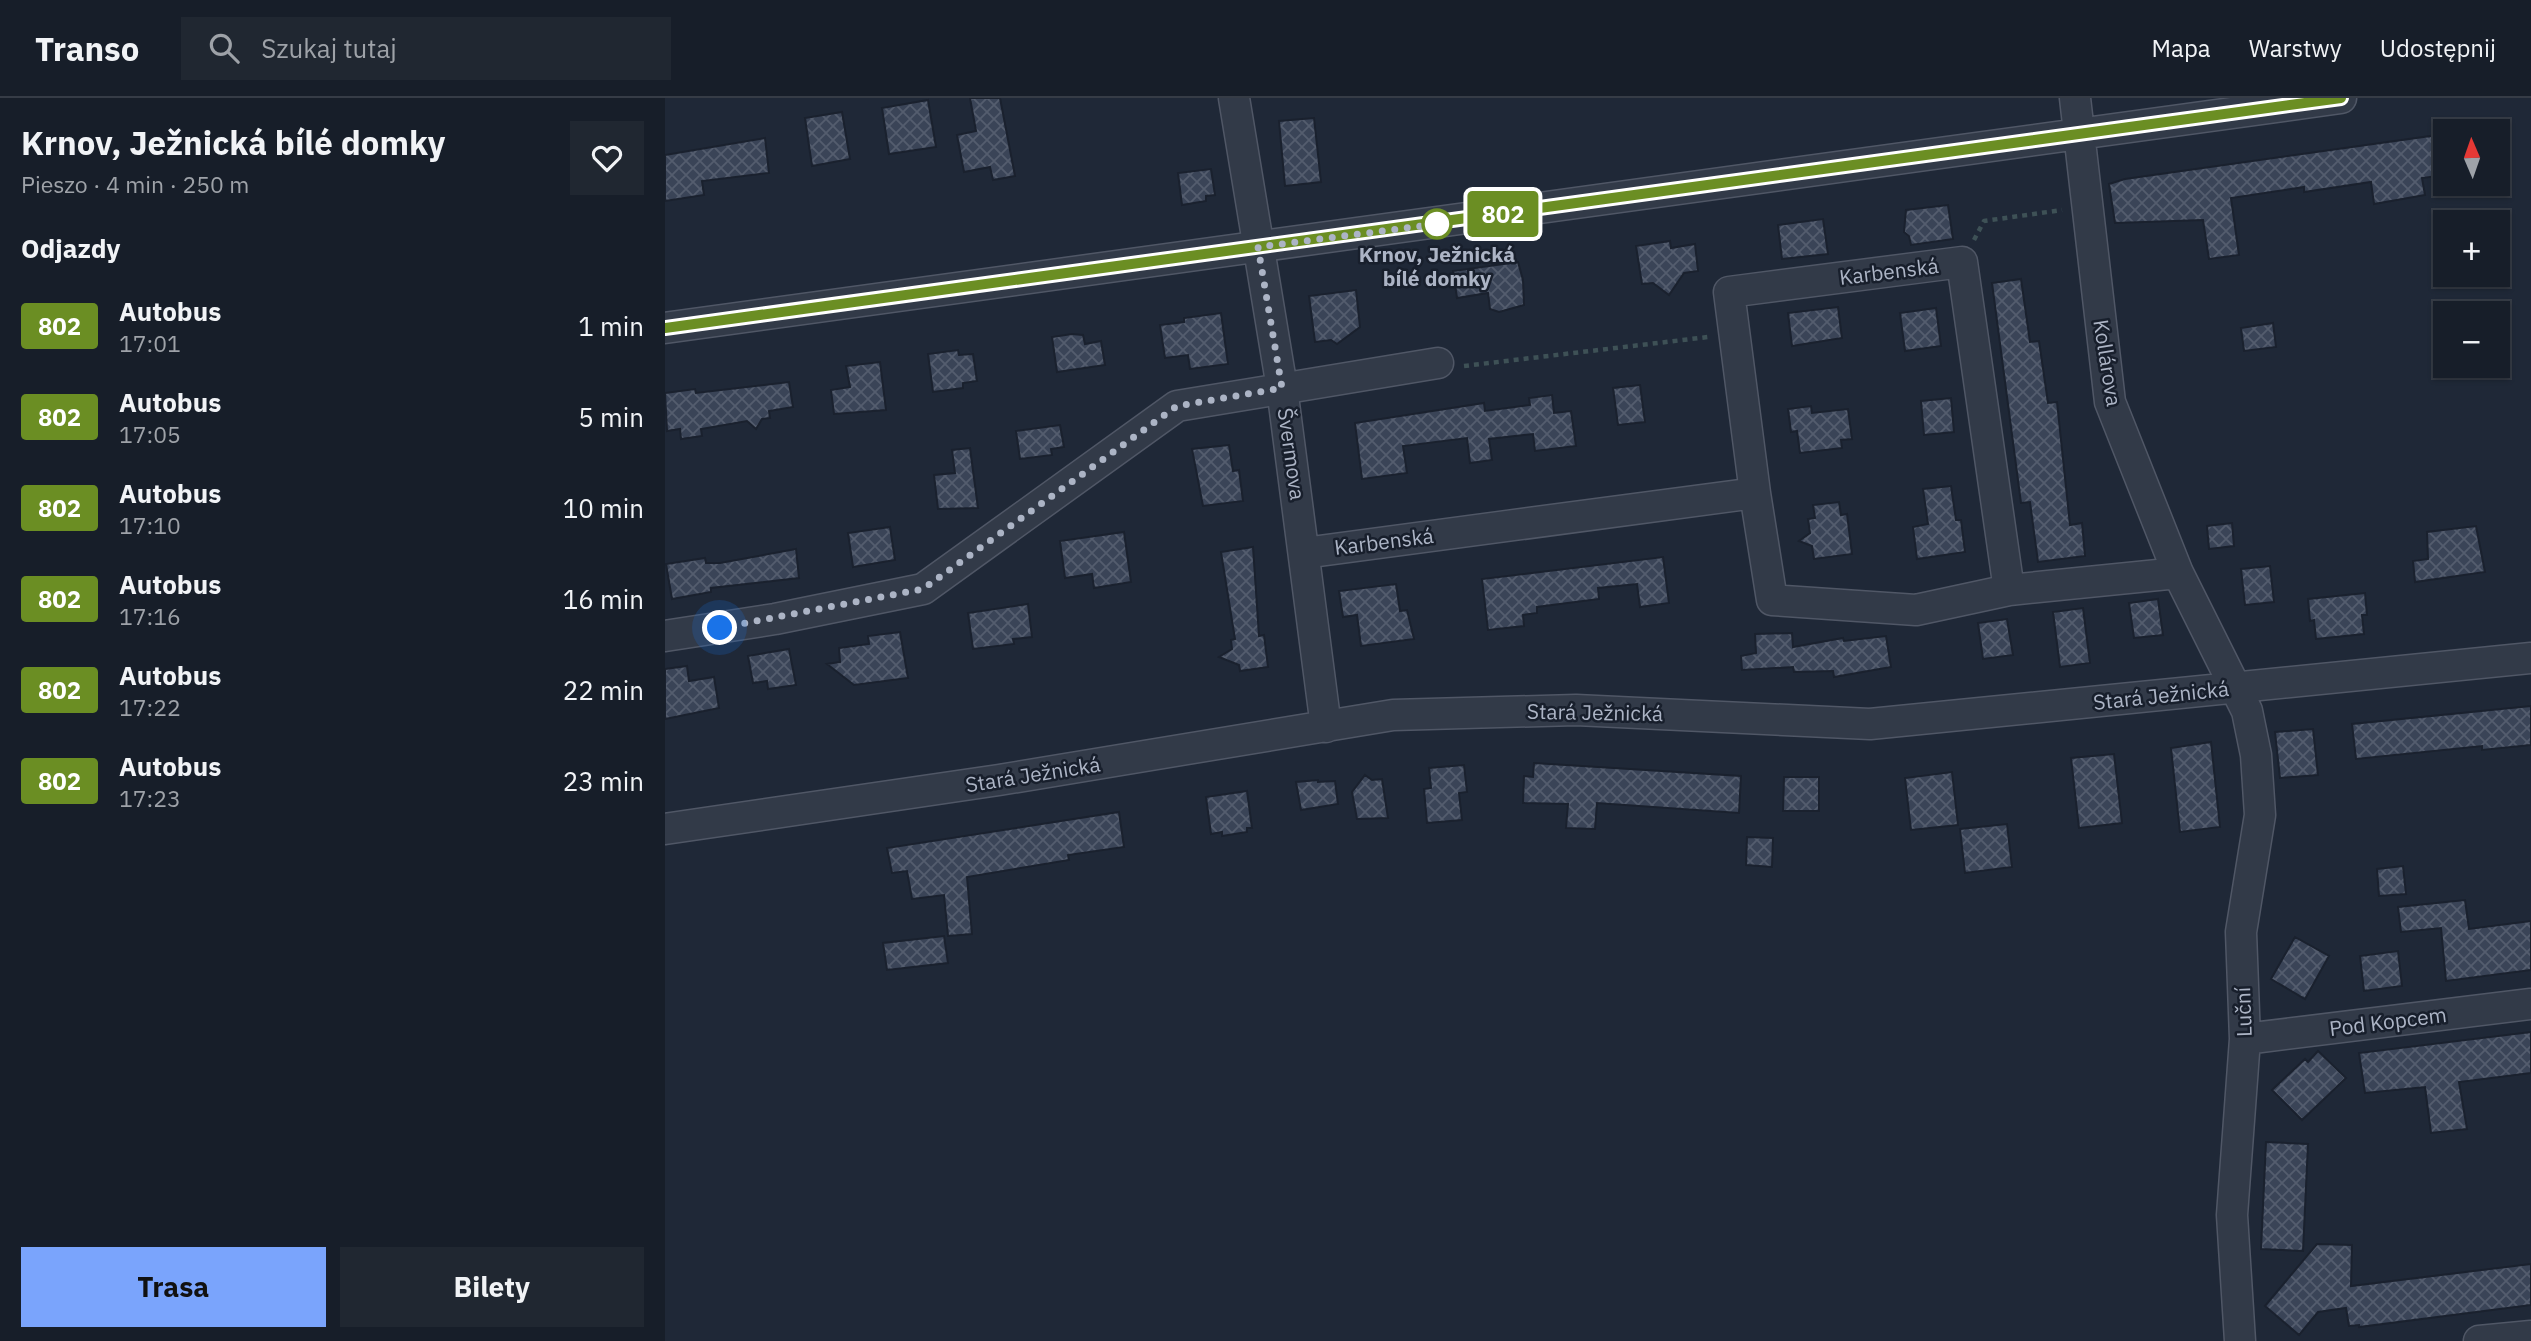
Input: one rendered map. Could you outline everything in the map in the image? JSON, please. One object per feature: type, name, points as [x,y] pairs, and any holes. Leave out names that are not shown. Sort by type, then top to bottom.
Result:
[{"type":"street","name":"Švermova","points":[[1234,98],[1282,388],[1326,727]]},
{"type":"street","name":"Kollárova","points":[[2075,98],[2110,402],[2178,573],[2234,688]]},
{"type":"street","points":[[665,328],[2341,98]]},
{"type":"street","name":"Karbenská","points":[[2008,590],[1962,262],[1730,292],[1755,493],[1772,600],[1916,610],[2008,590],[2178,573]]},
{"type":"street","points":[[665,636],[775,619],[923,589],[1177,406],[1439,363]]},
{"type":"street","name":"Karbenská","points":[[1304,552],[1755,493]]},
{"type":"street","name":"Stará Ježnická","points":[[665,829],[999,780],[1394,715],[1576,710],[1883,723],[2531,658]]},
{"type":"street","name":"Luční","points":[[2234,688],[2252,727],[2261,799],[2241,932],[2245,1039],[2232,1215],[2240,1341]]},
{"type":"street","name":"Pod Kopcem","points":[[2245,1039],[2531,1004]]},
{"type":"street","points":[[2479,1341],[2531,1336]]},
{"type":"path","points":[[1962,262],[1984,222],[2088,207]]},
{"type":"path","points":[[1439,363],[1472,367],[1735,333]]},
{"type":"building","points":[[970,98],[1000,98],[1015,176],[993,180],[990,167],[964,172],[957,135],[976,131]]},
{"type":"building","points":[[928,100],[936,147],[889,154],[882,108]]},
{"type":"building","points":[[842,112],[850,159],[812,166],[805,118]]},
{"type":"building","points":[[1314,118],[1321,182],[1285,186],[1279,121]]},
{"type":"building","points":[[2433,136],[2433,177],[2422,178],[2425,195],[2374,204],[2371,182],[2304,192],[2304,187],[2231,198],[2239,255],[2209,259],[2203,220],[2115,223],[2109,184],[2125,179]]},
{"type":"building","points":[[765,138],[769,173],[702,181],[704,195],[665,201],[665,155]]},
{"type":"building","points":[[1211,169],[1215,195],[1206,196],[1206,201],[1182,205],[1178,173]]},
{"type":"building","points":[[1948,205],[1953,239],[1911,245],[1909,236],[1904,232],[1906,210]]},
{"type":"building","points":[[1823,219],[1828,254],[1782,259],[1778,225]]},
{"type":"building","points":[[1670,241],[1671,248],[1695,244],[1698,271],[1684,273],[1669,295],[1653,283],[1642,284],[1636,246]]},
{"type":"building","points":[[1518,262],[1523,280],[1524,305],[1499,312],[1490,309],[1488,293],[1457,298],[1453,271]]},
{"type":"building","points":[[2021,279],[2030,342],[2039,341],[2048,403],[2057,402],[2070,525],[2082,523],[2085,556],[2038,562],[2030,502],[2021,503],[1992,283]]},
{"type":"building","points":[[1356,290],[1360,327],[1337,344],[1331,340],[1315,342],[1309,296]]},
{"type":"building","points":[[1838,307],[1842,338],[1792,346],[1788,313]]},
{"type":"building","points":[[1936,308],[1941,346],[1905,351],[1900,313]]},
{"type":"building","points":[[1221,313],[1228,364],[1190,369],[1188,355],[1165,358],[1160,325],[1184,322],[1184,318]]},
{"type":"building","points":[[2273,323],[2276,347],[2244,351],[2241,328]]},
{"type":"building","points":[[1083,335],[1085,344],[1101,341],[1105,365],[1057,372],[1052,337]]},
{"type":"building","points":[[958,350],[959,355],[973,354],[977,381],[963,383],[963,388],[933,392],[928,354]]},
{"type":"building","points":[[880,362],[886,410],[834,414],[831,390],[850,387],[846,366]]},
{"type":"building","points":[[789,382],[793,407],[769,411],[770,418],[762,419],[756,429],[747,421],[701,429],[702,436],[681,439],[680,429],[667,431],[665,393],[695,389],[696,393]]},
{"type":"building","points":[[1640,385],[1645,422],[1618,425],[1613,388]]},
{"type":"building","points":[[1552,395],[1554,413],[1571,411],[1576,446],[1535,451],[1533,434],[1489,439],[1492,460],[1470,463],[1467,438],[1403,446],[1407,473],[1362,479],[1355,423],[1484,403],[1485,411],[1530,405],[1529,398]]},
{"type":"building","points":[[1951,398],[1954,432],[1924,435],[1921,401]]},
{"type":"building","points":[[1811,406],[1812,413],[1848,409],[1852,439],[1841,440],[1842,448],[1800,453],[1797,431],[1791,432],[1788,409]]},
{"type":"building","points":[[1060,425],[1064,447],[1051,449],[1052,455],[1020,459],[1016,431]]},
{"type":"building","points":[[1229,445],[1233,471],[1239,470],[1243,501],[1203,506],[1192,449]]},
{"type":"building","points":[[970,448],[978,508],[938,509],[934,475],[955,473],[952,450]]},
{"type":"building","points":[[1951,486],[1956,520],[1961,520],[1965,552],[1917,559],[1913,527],[1928,524],[1923,489]]},
{"type":"building","points":[[1839,502],[1841,515],[1847,514],[1852,554],[1814,559],[1812,546],[1799,541],[1810,533],[1808,519],[1815,518],[1813,505]]},
{"type":"building","points":[[2232,523],[2234,546],[2209,549],[2207,526]]},
{"type":"building","points":[[2476,526],[2485,572],[2415,582],[2413,561],[2428,559],[2427,532]]},
{"type":"building","points":[[890,527],[895,560],[853,567],[848,533]]},
{"type":"building","points":[[1124,532],[1131,582],[1094,588],[1092,574],[1065,578],[1060,541]]},
{"type":"building","points":[[1253,547],[1259,636],[1264,635],[1268,667],[1240,671],[1239,665],[1219,657],[1232,649],[1231,640],[1235,639],[1221,552]]},
{"type":"building","points":[[796,549],[799,578],[711,588],[711,592],[672,599],[666,564],[705,558],[706,563],[720,563]]},
{"type":"building","points":[[1663,557],[1669,603],[1640,607],[1637,584],[1598,588],[1599,599],[1537,607],[1537,613],[1523,615],[1524,626],[1488,630],[1482,579]]},
{"type":"building","points":[[2270,566],[2274,602],[2245,605],[2241,569]]},
{"type":"building","points":[[1396,584],[1400,611],[1407,610],[1414,639],[1361,646],[1357,615],[1343,617],[1339,591]]},
{"type":"building","points":[[2365,593],[2367,615],[2362,615],[2364,634],[2316,639],[2314,620],[2310,621],[2308,599]]},
{"type":"building","points":[[2158,599],[2163,635],[2134,638],[2129,603]]},
{"type":"building","points":[[1028,604],[1032,637],[1013,639],[1014,644],[973,649],[968,613]]},
{"type":"building","points":[[2083,608],[2090,663],[2060,667],[2053,612]]},
{"type":"building","points":[[2007,619],[2013,655],[1983,659],[1978,623]]},
{"type":"building","points":[[900,632],[908,678],[854,685],[827,664],[840,662],[839,648],[869,644],[868,636]]},
{"type":"building","points":[[1792,633],[1793,647],[1843,638],[1844,641],[1886,636],[1891,667],[1834,677],[1833,671],[1794,672],[1793,667],[1742,670],[1741,656],[1756,653],[1755,634]]},
{"type":"building","points":[[789,649],[796,685],[768,689],[767,681],[753,683],[748,656]]},
{"type":"building","points":[[687,666],[689,681],[714,677],[719,708],[665,719],[665,669]]},
{"type":"building","points":[[2531,706],[2531,745],[2482,750],[2482,746],[2356,759],[2352,724]]},
{"type":"building","points":[[2313,729],[2318,775],[2280,778],[2275,732]]},
{"type":"building","points":[[2211,742],[2220,827],[2180,832],[2171,748]]},
{"type":"building","points":[[2114,754],[2122,823],[2079,828],[2071,758]]},
{"type":"building","points":[[1534,763],[1741,776],[1739,813],[1597,803],[1595,829],[1566,828],[1568,804],[1523,803],[1524,776],[1533,777]]},
{"type":"building","points":[[1464,765],[1467,792],[1459,793],[1462,820],[1427,823],[1424,789],[1431,788],[1429,768]]},
{"type":"building","points":[[1952,772],[1958,825],[1911,830],[1905,778]]},
{"type":"building","points":[[1365,775],[1372,780],[1382,779],[1388,818],[1357,819],[1352,792]]},
{"type":"building","points":[[1784,777],[1819,777],[1819,811],[1783,811]]},
{"type":"building","points":[[1335,781],[1338,804],[1301,810],[1296,782]]},
{"type":"building","points":[[1247,791],[1252,828],[1247,828],[1247,832],[1222,836],[1222,832],[1211,834],[1206,797]]},
{"type":"building","points":[[1119,812],[1124,847],[1068,855],[1069,860],[967,877],[972,934],[948,936],[944,895],[912,899],[907,871],[892,873],[887,848]]},
{"type":"building","points":[[2007,824],[2012,867],[1965,873],[1960,829]]},
{"type":"building","points":[[1747,837],[1773,838],[1772,867],[1746,865]]},
{"type":"building","points":[[2403,866],[2406,894],[2379,896],[2377,869]]},
{"type":"building","points":[[2465,900],[2469,929],[2531,921],[2531,970],[2446,981],[2441,928],[2401,932],[2398,907]]},
{"type":"building","points":[[944,936],[948,963],[887,970],[883,943]]},
{"type":"building","points":[[2295,937],[2329,956],[2305,999],[2271,979]]},
{"type":"building","points":[[2398,951],[2402,986],[2364,991],[2360,956]]},
{"type":"building","points":[[2531,1032],[2531,1073],[2459,1082],[2467,1129],[2431,1133],[2425,1087],[2365,1093],[2359,1053]]},
{"type":"building","points":[[2318,1051],[2346,1078],[2302,1120],[2272,1090],[2305,1059],[2308,1062]]},
{"type":"building","points":[[2266,1142],[2308,1144],[2303,1251],[2261,1249]]},
{"type":"building","points":[[2317,1244],[2352,1245],[2351,1286],[2531,1264],[2531,1305],[2359,1327],[2349,1326],[2346,1308],[2318,1312],[2299,1335],[2265,1306]]},
{"type":"bus line","name":"802","points":[[665,328],[733,321],[2341,98]]},
{"type":"place","name":"Krnov, Ježnická bílé domky","points":[[1437,224]]},
{"type":"route","points":[[720,628],[923,589],[1177,406],[1282,388],[1258,247],[1437,224]]}]
